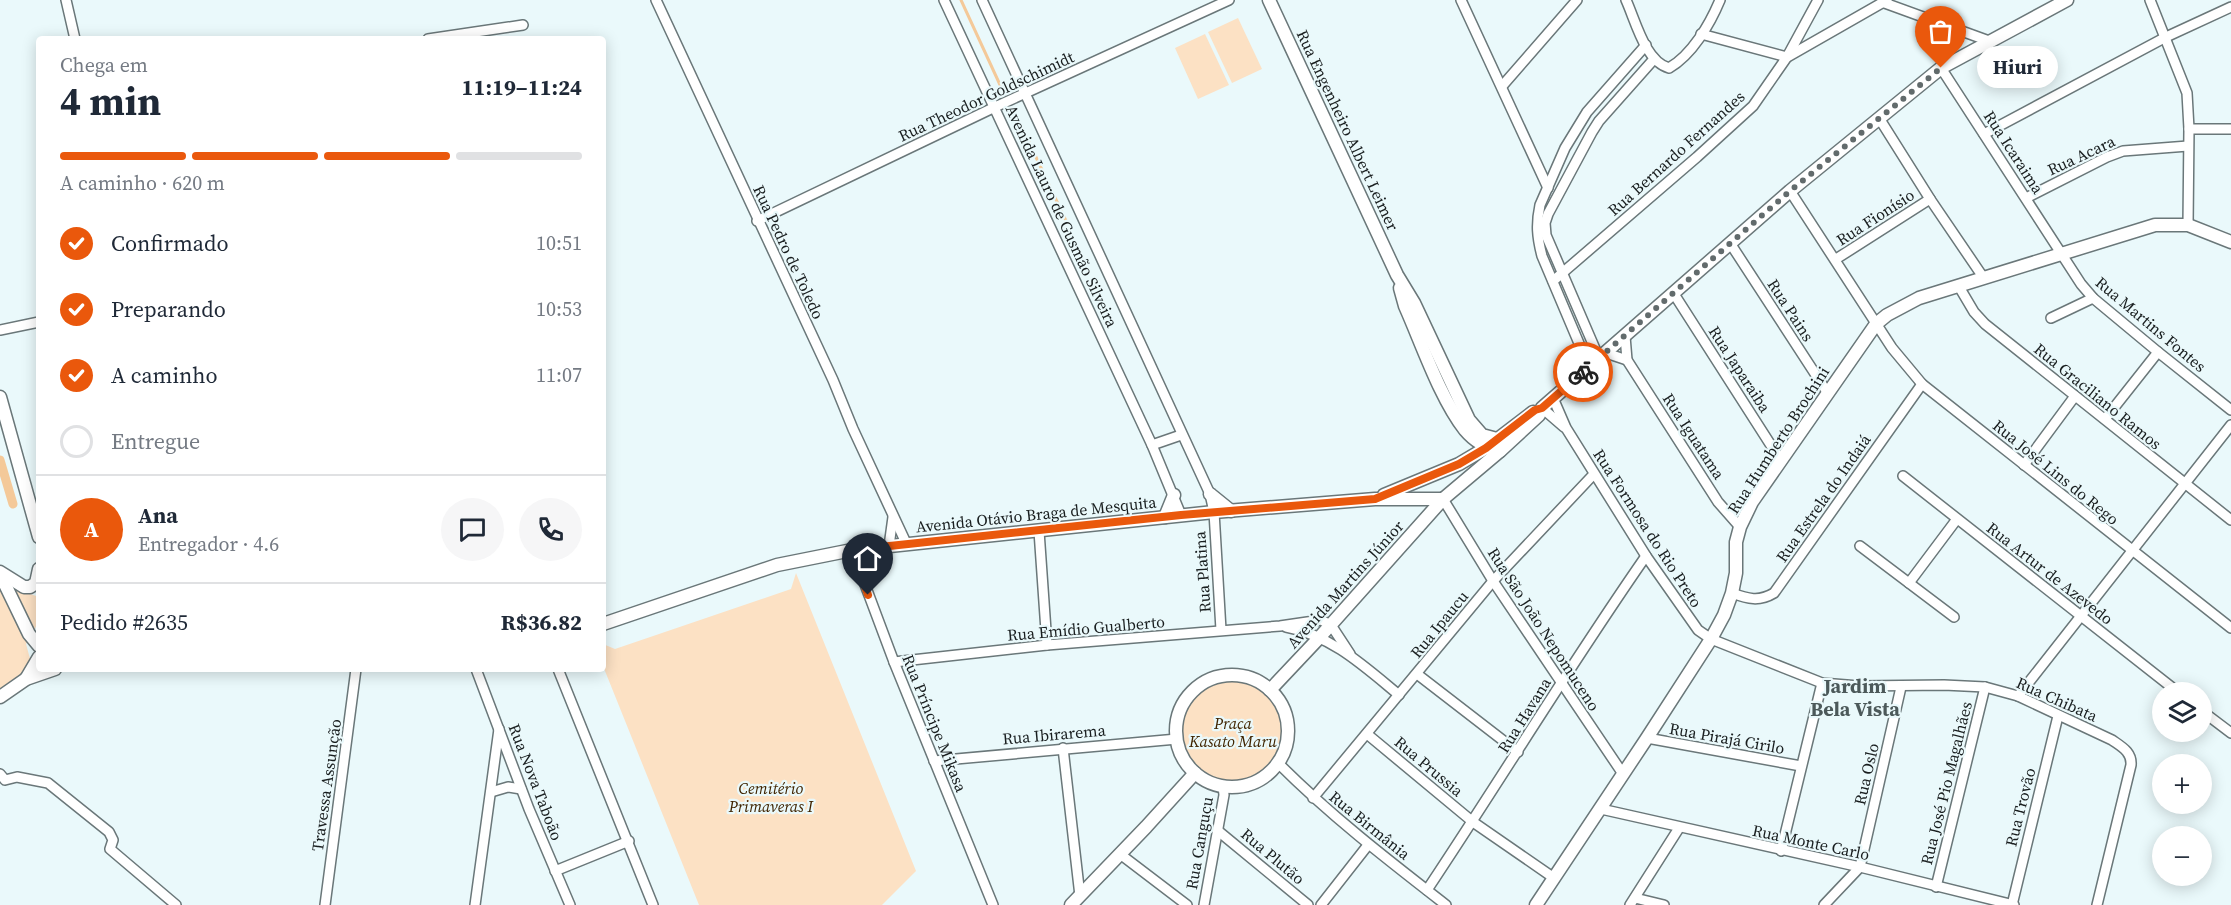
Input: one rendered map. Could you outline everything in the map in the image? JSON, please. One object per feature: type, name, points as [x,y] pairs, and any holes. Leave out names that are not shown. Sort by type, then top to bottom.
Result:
[{"type":"street","points":[[66,0],[74,36]]},
{"type":"street","name":"Rua Pedro de Toledo","points":[[656,0],[833,380],[907,545]]},
{"type":"street","name":"Avenida Lauro de Gusmão Silveira","points":[[944,0],[1152,445],[1181,515]]},
{"type":"street","name":"Avenida Lauro de Gusmão Silveira","points":[[982,0],[1209,494],[1214,512]]},
{"type":"street","name":"Rua Theodor Goldschimidt","points":[[757,221],[995,107],[1229,0]]},
{"type":"street","name":"Rua Engenheiro Albert Leimer","points":[[1269,0],[1397,275],[1414,303],[1469,420],[1482,435],[1499,445]]},
{"type":"street","points":[[1461,0],[1503,85],[1547,187],[1556,198]]},
{"type":"street","points":[[1503,85],[1577,0]]},
{"type":"street","points":[[1626,0],[1654,59],[1660,65],[1669,68],[1678,63],[1701,34],[1720,0]]},
{"type":"street","name":"Rua Bernardo Fernandes","points":[[1553,281],[1753,106],[1787,57],[1818,0]]},
{"type":"street","points":[[1443,499],[1535,410],[1542,408],[1790,191],[1941,68],[2067,0]]},
{"type":"street","points":[[2150,0],[2187,93],[2188,225],[2231,242]]},
{"type":"street","points":[[1701,34],[1787,57],[1885,1],[1989,41]]},
{"type":"street","points":[[1984,134],[2166,37],[2231,7]]},
{"type":"street","points":[[448,36],[523,25]]},
{"type":"street","points":[[1589,367],[1542,256],[1536,228],[1540,205],[1565,148],[1587,112],[1646,45]]},
{"type":"street","points":[[1602,355],[1562,274],[1545,229],[1548,214],[1556,198],[1599,121],[1654,59]]},
{"type":"street","name":"Rua Icaraima","points":[[1941,68],[2060,253]]},
{"type":"street","points":[[1879,118],[1983,277]]},
{"type":"street","points":[[2189,129],[2231,129]]},
{"type":"street","name":"Rua Acara","points":[[2026,198],[2107,156],[2123,151],[2188,146]]},
{"type":"street","name":"Rua José Lins do Rego","points":[[1790,191],[1892,348],[1922,384],[2231,628]]},
{"type":"street","name":"Rua Fionísio","points":[[1836,259],[1930,199]]},
{"type":"street","name":"Rua Humberto Brochini","points":[[1536,905],[1711,639],[1732,593],[1736,573],[1736,542],[1740,527],[1752,502],[1876,324],[1919,298],[1983,277],[2155,225],[2188,225]]},
{"type":"street","name":"Rua Pains","points":[[1730,243],[1827,392]]},
{"type":"street","name":"Rua Martins Fontes","points":[[2060,253],[2081,284],[2094,298],[2231,410]]},
{"type":"street","name":"Rua Engenheiro Albert Leimer","points":[[1397,275],[1405,306],[1453,411],[1466,431],[1486,448]]},
{"type":"street","name":"Rua Graciliano Ramos","points":[[1958,285],[1974,312],[1985,324],[2185,486],[2231,520]]},
{"type":"street","name":"Rua Japaraiba","points":[[1674,294],[1780,460]]},
{"type":"street","points":[[2050,318],[2094,298]]},
{"type":"street","points":[[0,330],[36,323]]},
{"type":"street","name":"Rua Iguatama","points":[[1625,336],[1627,360],[1718,502],[1740,527]]},
{"type":"street","points":[[2105,419],[2158,352]]},
{"type":"street","points":[[1602,355],[1627,360]]},
{"type":"street","name":"Rua Estrela do Indaiá","points":[[1732,593],[1756,600],[1765,599],[1774,593],[1922,384]]},
{"type":"street","points":[[2024,465],[2074,396]]},
{"type":"street","points":[[0,397],[36,526]]},
{"type":"street","name":"Rua Formosa do Rio Preto","points":[[1553,398],[1566,428],[1646,556],[1698,630],[1711,639]]},
{"type":"street","name":"Rua Formosa do Rio Preto","points":[[1542,408],[1566,428]]},
{"type":"street","points":[[1453,411],[1469,461]]},
{"type":"street","points":[[2018,696],[2231,425]]},
{"type":"street","points":[[1152,445],[1181,435]]},
{"type":"street","points":[[1443,499],[1469,461],[1486,448],[1499,445]]},
{"type":"street","name":"Avenida Otávio Braga de Mesquita","points":[[1375,499],[1469,461]]},
{"type":"street","name":"Rua Ipaucu","points":[[1312,798],[1493,581],[1594,474]]},
{"type":"street","name":"Rua Artur de Azevedo","points":[[1903,476],[2165,682]]},
{"type":"street","points":[[1209,494],[1231,511]]},
{"type":"street","points":[[1165,517],[1174,495]]},
{"type":"street","name":"Avenida Otávio Braga de Mesquita","points":[[606,623],[777,566],[852,550],[1214,512],[1375,499],[1443,499]]},
{"type":"street","name":"Rua São João Nepomuceno","points":[[1443,499],[1493,581],[1623,774]]},
{"type":"street","name":"Avenida Martins Júnior","points":[[1270,690],[1443,499]]},
{"type":"street","name":"Rua Platina","points":[[1214,512],[1221,630]]},
{"type":"street","points":[[889,546],[893,517]]},
{"type":"street","points":[[1909,583],[1958,519]]},
{"type":"street","points":[[1039,531],[1047,645]]},
{"type":"street","points":[[1860,546],[1954,617]]},
{"type":"street","name":"Rua Príncipe Mikasa","points":[[852,550],[894,662],[993,905]]},
{"type":"street","name":"Rua Havana","points":[[1427,890],[1646,556]]},
{"type":"street","points":[[0,573],[24,587],[30,588],[36,583]]},
{"type":"street","points":[[0,573],[29,634],[36,642]]},
{"type":"street","name":"Rua Emídio Gualberto","points":[[894,662],[1047,645],[1281,626],[1321,620],[1331,625],[1350,654]]},
{"type":"street","name":"Rua Emídio Gualberto","points":[[1281,626],[1302,630],[1350,654],[1399,695]]},
{"type":"street","name":"Rua Chibata","points":[[1711,639],[1822,683],[1901,687],[1944,685],[1985,687],[2018,696],[2112,740],[2129,753],[2131,765],[2097,905]]},
{"type":"street","points":[[26,679],[36,662]]},
{"type":"street","points":[[0,697],[26,679],[46,672]]},
{"type":"street","name":"Travessa Assunção","points":[[325,905],[356,672]]},
{"type":"street","name":"Rua Nova Taboão","points":[[477,672],[521,789],[570,905]]},
{"type":"street","points":[[559,672],[653,905]]},
{"type":"street","points":[[1417,674],[1518,752]]},
{"type":"street","points":[[1232,675],[1259,682],[1270,690],[1281,703],[1287,719],[1287,744],[1278,763],[1269,774],[1258,781],[1236,787],[1223,786],[1205,780],[1195,773],[1184,760],[1177,739],[1177,723],[1182,706],[1196,688],[1211,679],[1232,675]]},
{"type":"street","points":[[1781,851],[1822,683]]},
{"type":"street","name":"Rua Oslo","points":[[1860,867],[1901,687]]},
{"type":"street","name":"Rua José Pio Magalhães","points":[[1936,887],[1985,687]]},
{"type":"street","name":"Rua Trovão","points":[[2013,905],[2058,716]]},
{"type":"street","points":[[2212,719],[2231,733]]},
{"type":"street","points":[[475,905],[499,727]]},
{"type":"street","name":"Rua Prussia","points":[[1367,734],[1473,822],[1554,878]]},
{"type":"street","name":"Rua Pirajá Cirilo","points":[[1647,738],[1801,766]]},
{"type":"street","name":"Rua Ibirarema","points":[[934,761],[1177,739]]},
{"type":"street","points":[[1063,748],[1075,901]]},
{"type":"street","name":"Rua Birmânia","points":[[1278,763],[1312,798],[1446,905]]},
{"type":"street","points":[[1075,901],[1195,773]]},
{"type":"street","points":[[2,778],[17,777],[53,786],[109,832],[113,840],[110,849],[176,905]]},
{"type":"street","name":"Rua Canguçu","points":[[1204,905],[1224,795],[1223,786]]},
{"type":"street","points":[[491,792],[508,787],[521,789]]},
{"type":"street","name":"Rua Monte Carlo","points":[[1601,809],[1860,867],[2013,905]]},
{"type":"street","points":[[1664,905],[1633,901],[1678,828]]},
{"type":"street","name":"Rua Plutão","points":[[1217,830],[1308,905]]},
{"type":"street","points":[[555,872],[629,841]]},
{"type":"street","points":[[1321,905],[1368,845]]},
{"type":"street","points":[[1120,854],[1187,905]]},
{"type":"street","points":[[1824,905],[1860,867]]},
{"type":"street","points":[[477,893],[482,905]]},
{"type":"green space","points":[[1238,18],[1262,69],[1232,83],[1208,32]]},
{"type":"green space","points":[[1205,34],[1229,85],[1198,99],[1175,48]]},
{"type":"green space","name":"Cemitério Primaveras I","points":[[796,573],[916,871],[882,905],[699,905],[605,672],[606,645],[615,649],[791,589]]},
{"type":"green space","points":[[0,580],[36,596],[36,626],[26,644],[32,666],[0,689]]},
{"type":"green space","name":"Praça Kasato Maru","points":[[1232,676],[1253,680],[1271,693],[1284,711],[1288,732],[1284,753],[1271,771],[1253,784],[1232,788],[1211,784],[1193,771],[1180,753],[1176,732],[1180,711],[1193,693],[1211,680]]},
{"type":"waterway","points":[[961,0],[1001,87]]},
{"type":"waterway","points":[[1019,121],[1067,223]]},
{"type":"waterway","points":[[0,460],[13,504]]},
{"type":"way so far","points":[[1583,372],[1790,191],[1941,68]]},
{"type":"place","name":"Hiuri","points":[[1941,68]]},
{"type":"district","name":"Jardim Bela Vista","points":[[1855,698]]},
{"type":"route","points":[[868,595],[852,550],[1181,515],[1375,499],[1436,476],[1486,448],[1535,410],[1542,408],[1583,372]]}]
